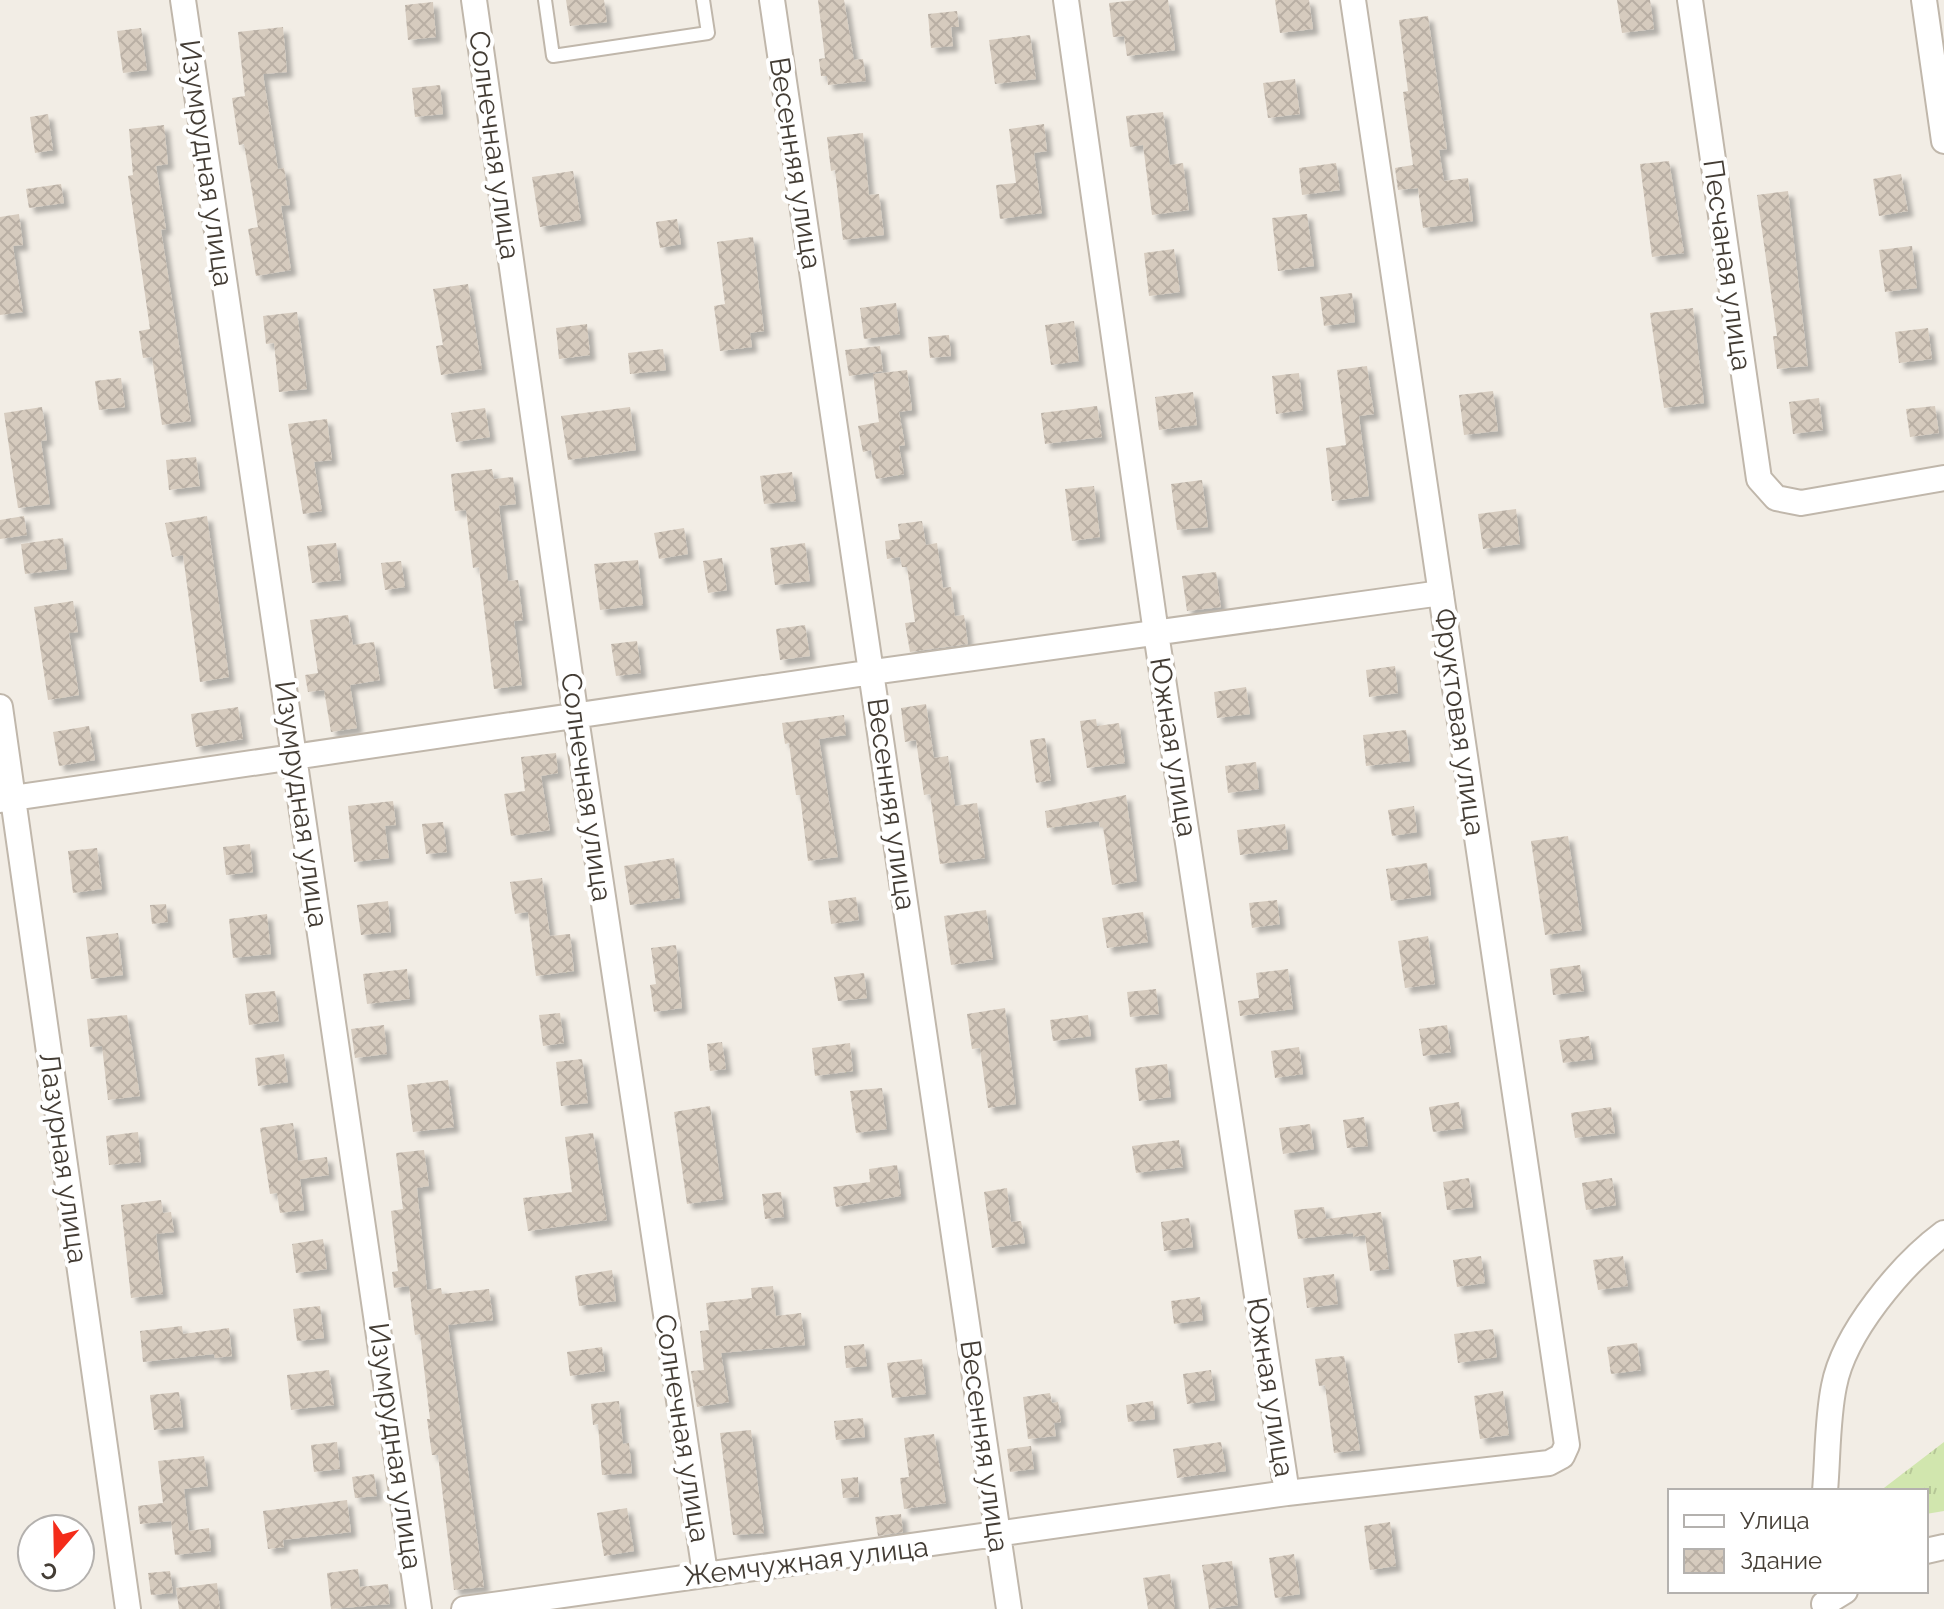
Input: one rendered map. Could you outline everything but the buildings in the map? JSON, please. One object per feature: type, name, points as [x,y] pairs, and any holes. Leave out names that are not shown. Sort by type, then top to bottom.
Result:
[{"type":"street","name":"Изумрудная улица","points":[[183,0],[419,1609]]},
{"type":"street","name":"Солнечная улица","points":[[474,0],[576,718],[705,1573]]},
{"type":"street","name":"Весенняя улица","points":[[772,0],[1009,1609]]},
{"type":"street","name":"Южная улица","points":[[1066,0],[1156,633],[1287,1493]]},
{"type":"street","name":"Фруктовая улица","points":[[1353,0],[1567,1445]]},
{"type":"street","name":"Песчаная улица","points":[[1690,0],[1759,479],[1776,498],[1801,503],[1944,478]]},
{"type":"street","points":[[1924,0],[1944,141]]},
{"type":"street","points":[[7,799],[576,718],[873,672],[1441,593]]},
{"type":"street","name":"Лазурная улица","points":[[0,707],[7,799],[128,1609]]},
{"type":"street","points":[[1825,1489],[1834,1384],[1859,1327],[1895,1279],[1944,1233]]},
{"type":"street","name":"Жемчужная улица","points":[[464,1609],[1287,1493],[1549,1463],[1562,1456],[1567,1445]]},
{"type":"lane","points":[[545,0],[553,56],[708,33],[703,0]]},
{"type":"green space","points":[[1944,1442],[1944,1511],[1928,1514],[1928,1489],[1883,1489]]}]
